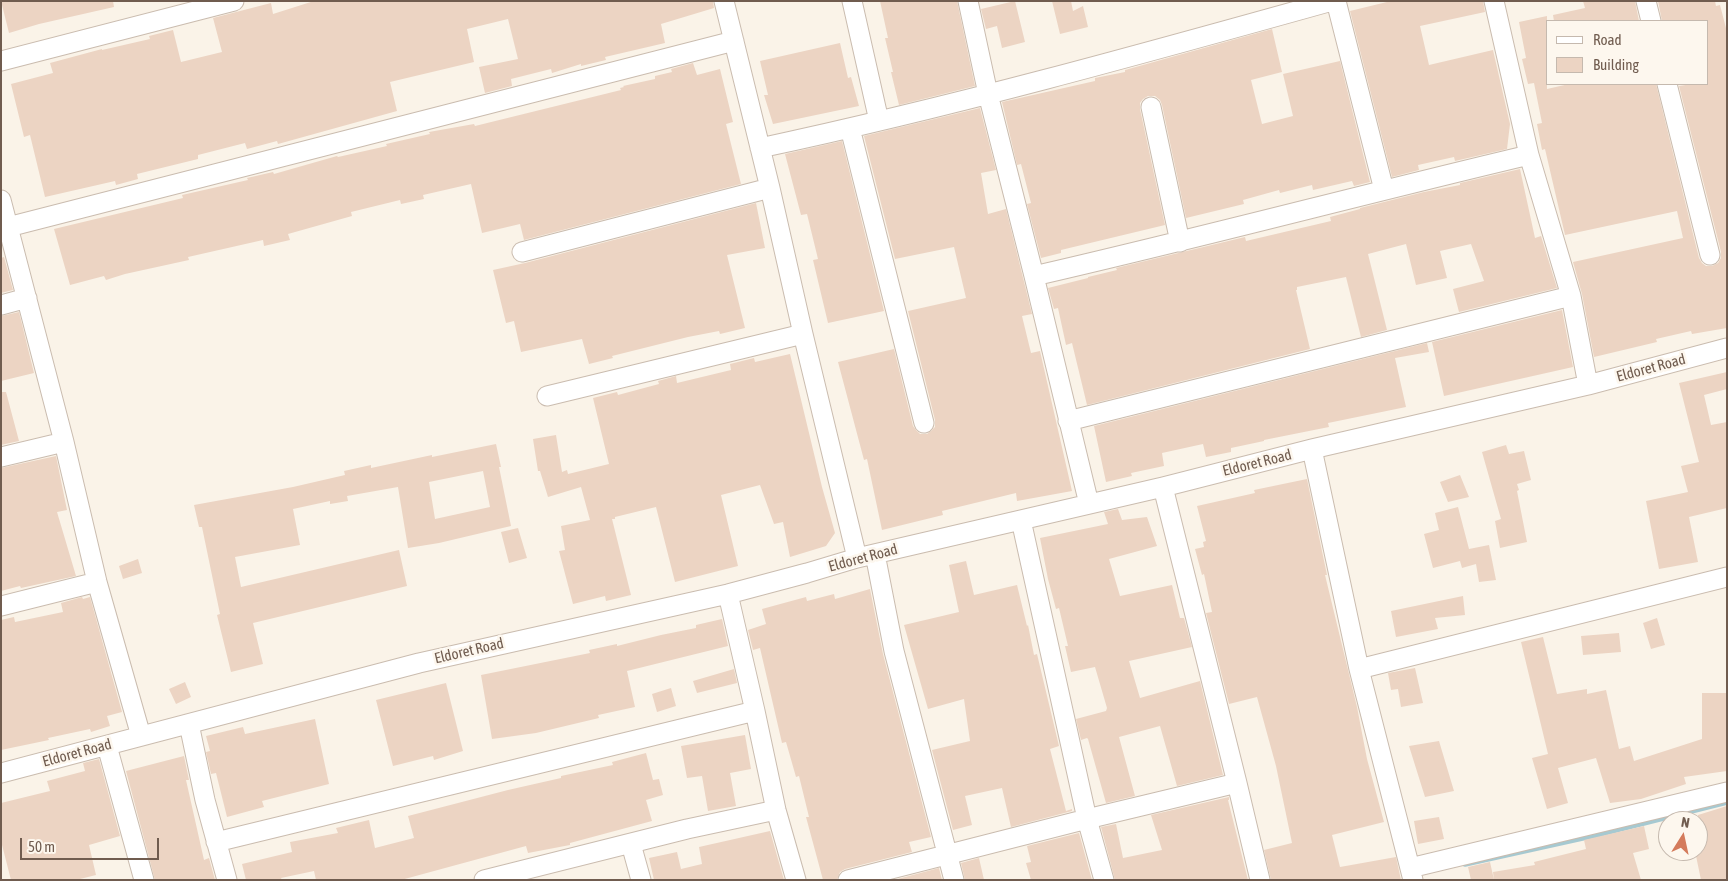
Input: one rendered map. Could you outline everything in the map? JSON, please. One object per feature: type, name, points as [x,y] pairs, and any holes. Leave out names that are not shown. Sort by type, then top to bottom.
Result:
[{"type":"street","points":[[1,61],[234,1]]},
{"type":"street","points":[[724,1],[770,188],[803,334],[894,651],[954,880]]},
{"type":"street","points":[[852,1],[878,121]]},
{"type":"street","points":[[968,1],[988,94],[1089,504]]},
{"type":"street","points":[[760,148],[988,94],[1332,1]]},
{"type":"street","points":[[1336,1],[1384,190]]},
{"type":"street","points":[[1494,1],[1529,155],[1571,296],[1588,385]]},
{"type":"street","points":[[1646,1],[1651,20]]},
{"type":"street","points":[[8,227],[734,40]]},
{"type":"street","points":[[1667,85],[1710,255]]},
{"type":"street","points":[[1151,107],[1180,242]]},
{"type":"street","points":[[850,128],[924,423]]},
{"type":"street","points":[[1034,276],[1180,242],[1529,155]]},
{"type":"street","points":[[522,252],[770,188]]},
{"type":"street","points":[[1,200],[64,442],[97,582],[141,736]]},
{"type":"street","points":[[1068,421],[1571,296]]},
{"type":"street","points":[[1,305],[27,298]]},
{"type":"street","points":[[547,396],[803,334]]},
{"type":"street","name":"Eldoret Road","points":[[1,773],[419,662],[728,594],[866,556],[1588,385],[1727,348]]},
{"type":"street","points":[[1,457],[64,442]]},
{"type":"street","points":[[1312,450],[1359,669],[1412,874],[1727,792]]},
{"type":"street","points":[[1163,487],[1260,880]]},
{"type":"street","points":[[1021,520],[1087,819],[1104,880]]},
{"type":"street","points":[[1359,669],[1727,577]]},
{"type":"street","points":[[1,606],[97,582]]},
{"type":"street","points":[[728,594],[776,810],[796,880]]},
{"type":"street","points":[[216,842],[755,712]]},
{"type":"street","points":[[189,724],[205,800],[226,880]]},
{"type":"street","points":[[107,746],[144,880]]},
{"type":"street","points":[[848,880],[1237,783]]},
{"type":"street","points":[[484,880],[687,829],[776,810]]},
{"type":"street","points":[[631,844],[641,880]]},
{"type":"building","points":[[1,1],[113,1],[114,7],[39,24],[9,33]]},
{"type":"building","points":[[314,1],[713,1],[714,8],[661,24],[665,43],[605,57],[606,60],[581,66],[581,64],[552,73],[551,69],[511,79],[512,86],[485,93],[479,67],[518,59],[508,19],[467,29],[474,62],[390,82],[397,111],[278,144],[277,141],[247,149],[245,143],[198,155],[198,159],[137,174],[138,179],[116,185],[115,181],[45,197],[30,135],[24,137],[11,84],[53,73],[50,63],[150,39],[149,36],[173,30],[181,62],[222,52],[213,18],[271,3],[273,14]]},
{"type":"building","points":[[880,1],[957,1],[975,86],[899,105],[891,72],[893,72],[885,38],[888,38]]},
{"type":"building","points":[[1015,1],[1025,42],[1002,48],[997,26],[986,29],[981,9]]},
{"type":"building","points":[[1052,1],[1071,1],[1073,11],[1083,6],[1088,27],[1060,34]]},
{"type":"building","points":[[1391,1],[1483,1],[1485,12],[1420,26],[1429,65],[1493,50],[1510,124],[1507,149],[1455,161],[1454,157],[1418,165],[1419,170],[1392,177],[1350,11]]},
{"type":"building","points":[[1583,1],[1635,1],[1639,20],[1554,20],[1553,15],[1585,8]]},
{"type":"building","points":[[1658,1],[1715,1],[1716,6],[1720,5],[1727,32],[1727,328],[1692,334],[1691,331],[1656,339],[1657,342],[1594,357],[1582,294],[1573,262],[1683,238],[1677,211],[1565,235],[1545,149],[1542,150],[1537,124],[1542,123],[1534,83],[1528,84],[1522,59],[1526,58],[1519,22],[1547,16],[1547,89],[1565,85],[1656,85],[1699,258],[1706,266],[1712,266],[1718,263],[1721,258],[1721,252],[1679,86],[1708,85],[1708,20],[1662,20]]},
{"type":"building","points":[[1272,29],[1282,72],[1251,80],[1262,124],[1293,116],[1283,74],[1340,61],[1370,182],[1354,186],[1352,181],[1313,190],[1312,185],[1280,193],[1279,190],[1243,200],[1244,204],[1186,218],[1162,105],[1155,96],[1148,96],[1140,103],[1140,109],[1165,225],[1061,250],[1061,253],[1041,258],[1027,204],[1031,203],[1021,164],[1017,165],[1002,102],[1095,81],[1095,78],[1125,72],[1125,70]]},
{"type":"building","points":[[840,43],[848,78],[851,77],[859,106],[773,124],[764,95],[768,95],[760,61]]},
{"type":"building","points":[[693,63],[697,75],[720,69],[733,122],[726,124],[741,184],[524,240],[520,224],[482,233],[471,184],[423,195],[424,199],[401,204],[400,200],[351,212],[352,216],[288,234],[290,240],[264,246],[263,240],[188,257],[189,260],[106,280],[104,276],[70,285],[54,229],[183,198],[182,195],[248,180],[247,178],[273,172],[274,174],[337,156],[387,146],[386,144],[430,134],[429,132],[474,124],[475,126],[621,90],[620,88],[623,86],[655,79],[655,76],[672,72],[671,69]]},
{"type":"building","points":[[980,108],[996,170],[981,173],[988,214],[1006,209],[1032,314],[1022,316],[1031,353],[1040,351],[1072,491],[1017,501],[1016,493],[942,511],[943,515],[882,530],[867,459],[864,460],[838,362],[894,349],[913,426],[920,434],[927,434],[935,427],[935,420],[908,311],[966,298],[954,247],[895,259],[864,136]]},
{"type":"building","points":[[842,141],[884,311],[828,323],[813,260],[818,259],[807,214],[801,215],[785,154]]},
{"type":"building","points":[[1520,169],[1535,238],[1541,236],[1557,288],[1459,312],[1453,289],[1484,281],[1471,244],[1440,251],[1447,278],[1416,285],[1406,244],[1368,254],[1387,330],[1361,337],[1346,277],[1297,287],[1296,290],[1310,349],[1087,405],[1072,343],[1066,345],[1058,308],[1054,309],[1048,288],[1117,270],[1116,268],[1245,237],[1246,241],[1331,221],[1330,217],[1360,208]]},
{"type":"building","points":[[756,203],[765,248],[727,255],[745,328],[720,334],[719,331],[688,337],[612,356],[613,358],[589,364],[582,339],[521,352],[514,321],[506,323],[493,270]]},
{"type":"building","points":[[4,257],[13,290],[1,293],[1,258]]},
{"type":"building","points":[[1562,310],[1573,367],[1444,396],[1432,342]]},
{"type":"building","points":[[19,312],[34,373],[1,381],[1,316]]},
{"type":"building","points":[[1427,343],[1429,352],[1395,358],[1406,407],[1328,423],[1329,427],[1231,448],[1231,452],[1206,457],[1203,444],[1162,453],[1164,466],[1131,473],[1132,476],[1106,482],[1094,426]]},
{"type":"building","points":[[790,354],[835,533],[826,546],[790,557],[783,522],[774,524],[760,485],[721,495],[738,566],[675,582],[656,507],[612,519],[631,595],[606,601],[605,596],[573,604],[559,551],[565,550],[561,526],[590,520],[581,487],[548,497],[540,471],[538,471],[533,439],[556,435],[562,472],[567,470],[568,474],[609,464],[593,398],[617,392],[618,395],[659,384],[658,381],[676,376],[677,383],[731,370],[730,364],[754,358],[755,362]]},
{"type":"building","points":[[1727,372],[1727,389],[1704,395],[1711,425],[1727,422],[1727,508],[1689,517],[1698,562],[1659,569],[1646,501],[1688,492],[1681,466],[1699,462],[1679,383]]},
{"type":"building","points":[[1,392],[6,392],[19,441],[1,445]]},
{"type":"building","points":[[496,444],[511,526],[439,543],[408,548],[398,487],[347,496],[348,501],[330,504],[330,501],[293,509],[300,545],[235,557],[241,587],[399,550],[407,586],[253,623],[263,664],[231,672],[217,615],[220,614],[202,527],[199,527],[194,505],[293,487],[345,475],[344,471],[371,465],[371,468],[432,455],[432,457]],"holes":[[[483,471],[490,507],[435,519],[429,482]]]},
{"type":"building","points":[[1506,445],[1509,454],[1524,451],[1531,480],[1517,484],[1527,542],[1500,548],[1495,521],[1501,519],[1482,452]]},
{"type":"building","points":[[56,456],[67,510],[57,512],[76,576],[1,591],[1,468]]},
{"type":"building","points":[[1460,475],[1469,497],[1448,502],[1440,482]]},
{"type":"building","points":[[1307,479],[1327,575],[1325,575],[1357,707],[1367,759],[1384,822],[1332,835],[1340,867],[1396,857],[1401,880],[1271,880],[1264,850],[1292,843],[1276,766],[1257,697],[1229,704],[1206,613],[1212,612],[1204,574],[1202,575],[1195,549],[1204,547],[1203,542],[1206,541],[1197,506],[1255,493],[1254,490]]},
{"type":"building","points":[[1458,507],[1469,549],[1489,545],[1496,580],[1479,582],[1476,564],[1462,568],[1460,561],[1433,568],[1424,534],[1439,530],[1435,513]]},
{"type":"building","points":[[1118,509],[1122,520],[1147,517],[1157,546],[1109,559],[1120,596],[1172,585],[1180,618],[1184,618],[1192,647],[1129,661],[1140,698],[1200,681],[1223,775],[1177,786],[1160,726],[1119,737],[1135,796],[1106,803],[1088,739],[1081,740],[1076,719],[1106,711],[1107,708],[1095,667],[1071,672],[1065,646],[1068,646],[1059,608],[1056,609],[1048,579],[1040,538],[1108,524],[1104,512]]},
{"type":"building","points":[[518,528],[527,558],[509,563],[501,532]]},
{"type":"building","points":[[138,559],[142,573],[123,579],[119,566]]},
{"type":"building","points":[[966,561],[974,595],[1017,585],[1034,655],[1037,654],[1059,746],[1050,749],[1066,811],[1072,809],[1072,811],[1011,827],[1002,788],[965,796],[972,825],[953,830],[932,750],[970,741],[964,699],[928,709],[904,625],[959,612],[949,565]]},
{"type":"building","points":[[870,589],[883,654],[931,837],[909,842],[912,852],[845,869],[840,872],[837,880],[823,880],[806,817],[809,817],[799,776],[796,777],[786,742],[782,743],[760,648],[753,650],[748,630],[766,624],[762,609],[806,597],[807,601],[834,594],[835,599]]},
{"type":"building","points":[[1463,596],[1465,615],[1435,618],[1438,629],[1396,637],[1391,611]]},
{"type":"building","points":[[82,597],[83,599],[90,597],[122,712],[107,716],[110,726],[91,732],[90,729],[1,750],[1,620],[14,617],[15,622],[63,612],[61,603]]},
{"type":"building","points":[[1657,618],[1665,645],[1651,649],[1643,623]]},
{"type":"building","points":[[722,619],[728,646],[627,671],[635,707],[598,715],[599,718],[536,733],[492,739],[481,675],[590,653],[589,650],[617,644],[617,646],[696,628],[696,625]]},
{"type":"building","points":[[1619,633],[1621,652],[1583,655],[1581,636]]},
{"type":"building","points":[[1543,637],[1557,694],[1587,689],[1587,694],[1606,690],[1619,749],[1630,746],[1634,761],[1702,739],[1702,693],[1727,693],[1727,771],[1684,777],[1686,784],[1641,799],[1610,803],[1596,758],[1558,768],[1568,803],[1547,809],[1532,758],[1548,754],[1521,642]]},
{"type":"building","points":[[1415,668],[1423,703],[1401,707],[1398,689],[1391,690],[1388,673]]},
{"type":"building","points":[[734,669],[737,683],[697,693],[693,681]]},
{"type":"building","points":[[185,682],[191,697],[176,704],[169,689]]},
{"type":"building","points":[[446,683],[463,751],[434,760],[433,756],[393,766],[376,700]]},
{"type":"building","points":[[671,688],[676,706],[657,712],[652,694]]},
{"type":"building","points":[[315,719],[329,784],[262,801],[264,807],[227,817],[216,773],[211,774],[206,752],[210,751],[206,736],[243,727],[245,734]]},
{"type":"building","points":[[745,735],[751,769],[730,773],[736,806],[708,811],[702,776],[687,778],[681,746]]},
{"type":"building","points":[[1439,741],[1454,791],[1425,797],[1409,746]]},
{"type":"building","points":[[646,753],[653,780],[659,779],[663,795],[646,800],[652,821],[570,843],[570,845],[528,853],[526,846],[401,880],[316,880],[314,871],[281,878],[282,880],[246,880],[242,864],[292,852],[290,842],[338,833],[336,828],[369,820],[375,848],[414,838],[408,816],[561,778],[561,776],[613,765],[612,762]]},
{"type":"building","points":[[184,756],[189,780],[186,780],[204,860],[209,858],[215,880],[155,880],[126,771]]},
{"type":"building","points":[[99,759],[120,836],[89,845],[96,875],[76,880],[11,880],[1,841],[1,803],[50,791],[47,781],[85,771],[83,763]]},
{"type":"building","points":[[1229,797],[1228,800],[1248,880],[1115,880],[1101,827],[1116,824],[1123,858],[1162,850],[1151,815]]},
{"type":"building","points":[[1727,806],[1727,880],[1701,880],[1697,861],[1708,861],[1708,812]]},
{"type":"building","points":[[1439,817],[1444,839],[1418,844],[1414,821]]},
{"type":"building","points":[[1644,826],[1649,849],[1633,853],[1641,880],[1494,880],[1493,872],[1535,865],[1534,862],[1586,849],[1584,840]]},
{"type":"building","points":[[770,831],[784,880],[654,880],[649,858],[677,852],[681,869],[702,864],[699,847]]},
{"type":"building","points":[[1079,833],[1092,880],[1031,880],[1026,863],[1031,862],[1027,846]]},
{"type":"building","points":[[979,858],[984,880],[965,880],[961,863]]},
{"type":"building","points":[[1490,862],[1494,880],[1471,880],[1468,867]]},
{"type":"building","points":[[939,868],[942,880],[894,880]]},
{"type":"waterway","points":[[1465,864],[1596,835],[1727,802]]}]
